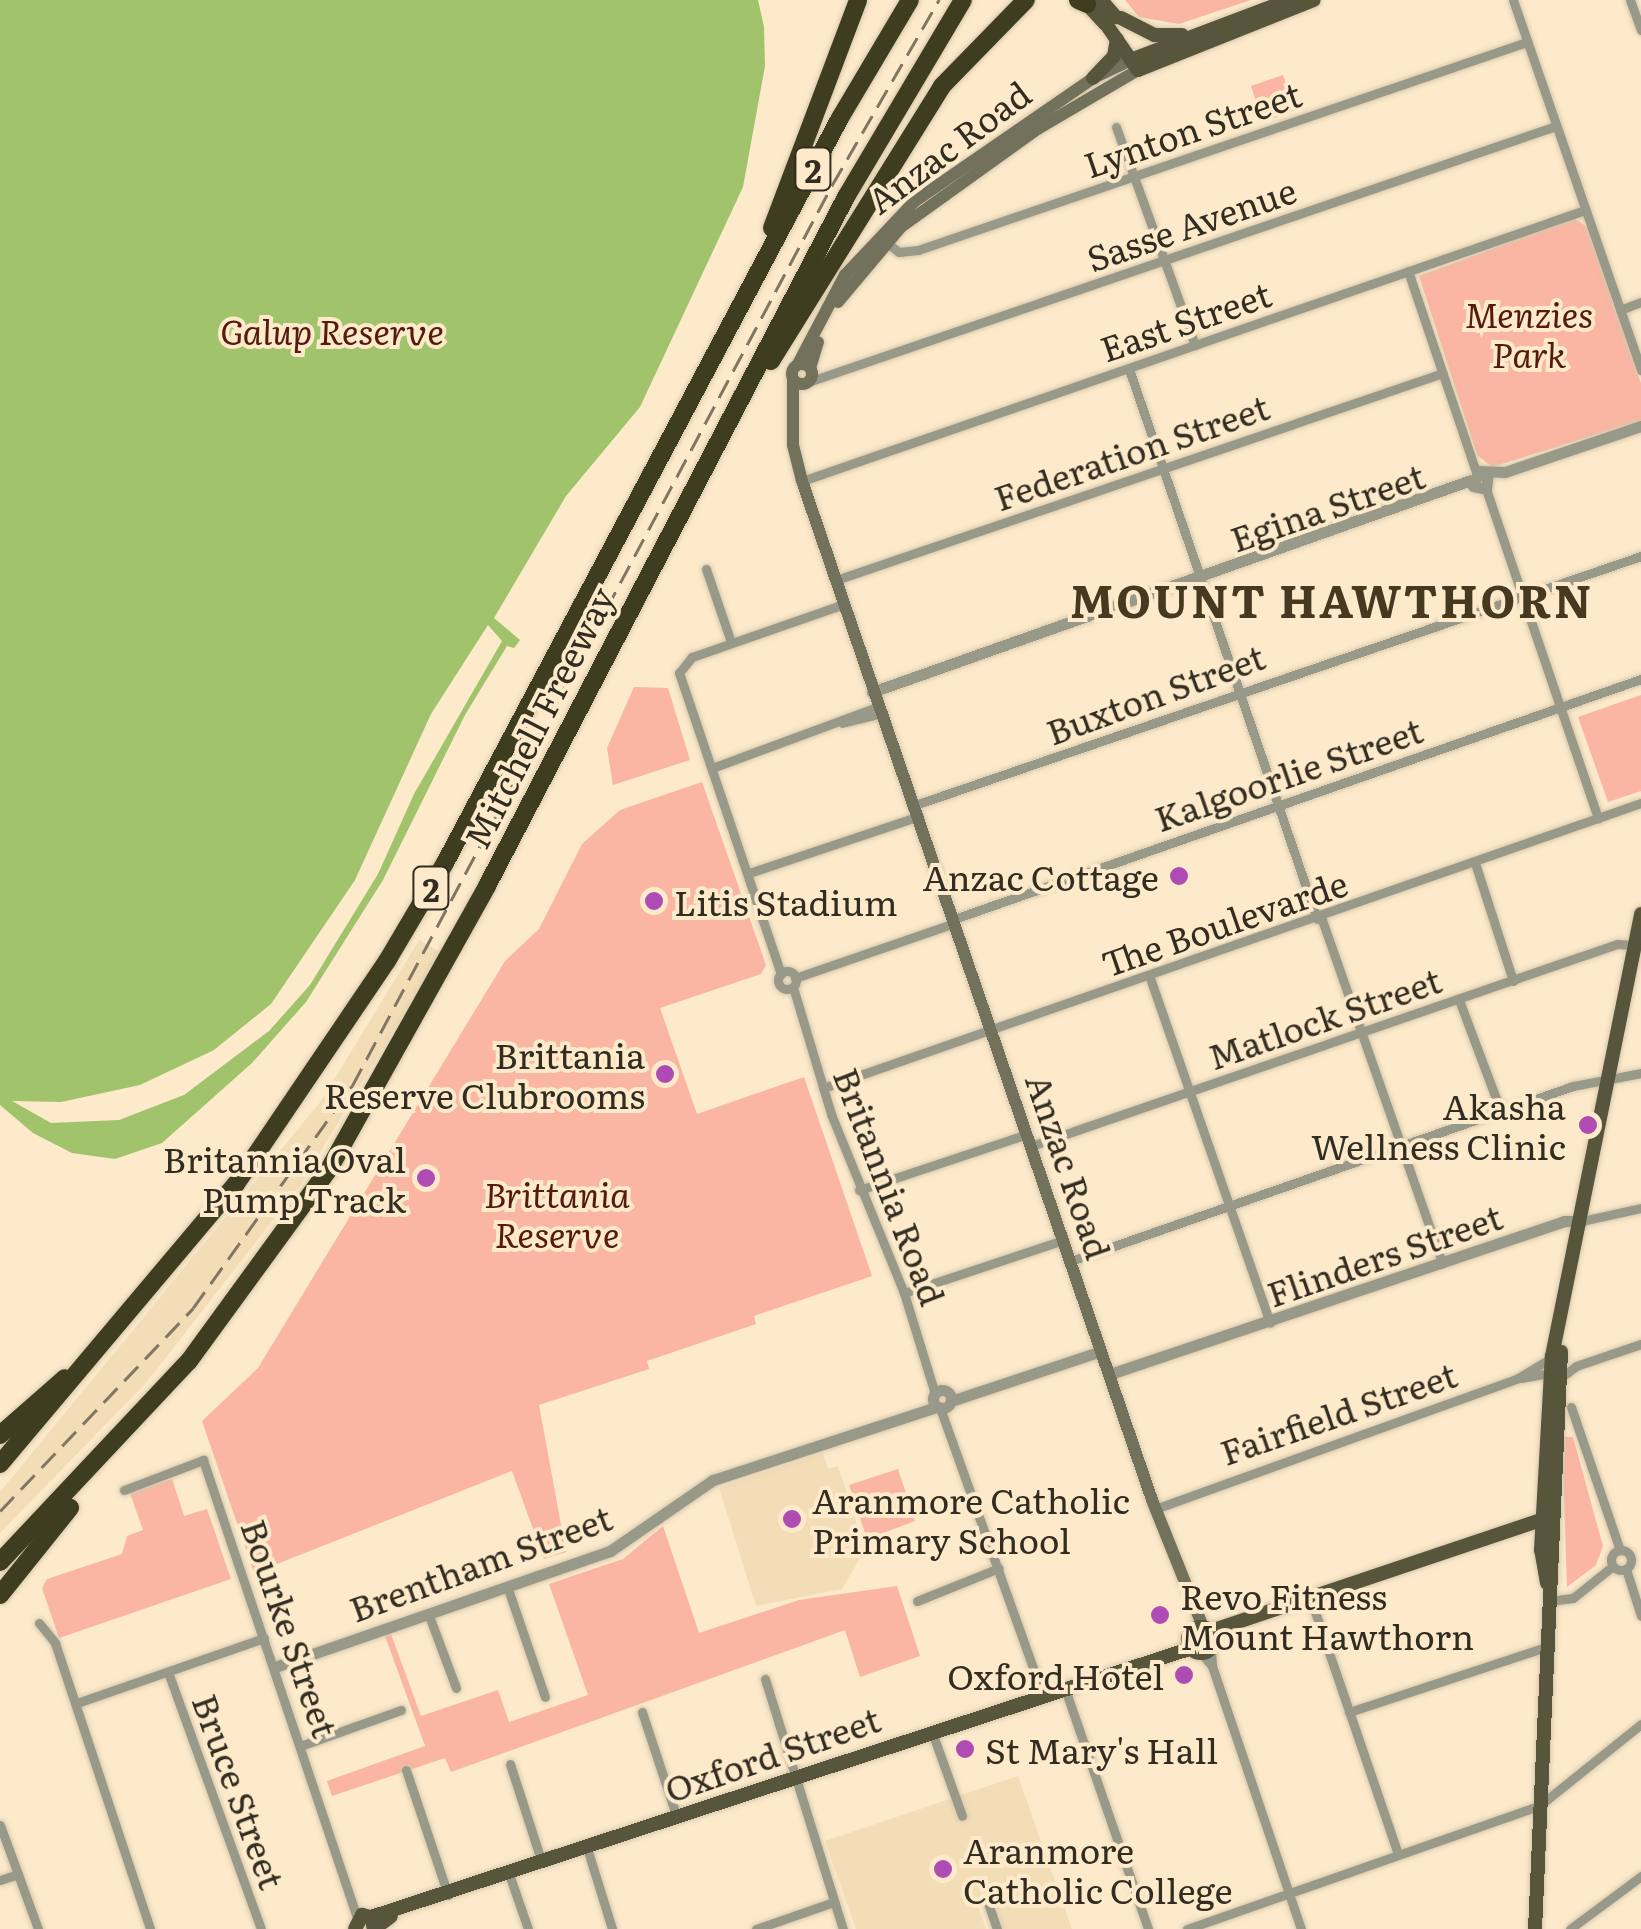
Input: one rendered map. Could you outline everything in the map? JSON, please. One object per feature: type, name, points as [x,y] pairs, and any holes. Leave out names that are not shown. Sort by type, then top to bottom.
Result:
[{"type":"highway","points":[[754,280],[858,0]]},
{"type":"highway","name":"Mitchell Freeway","points":[[0,1464],[101,1350],[236,1184],[387,961],[754,280],[910,0]]},
{"type":"highway","name":"Mitchell Freeway","points":[[0,1562],[124,1435],[189,1361],[348,1138],[846,197],[963,0]]},
{"type":"highway","points":[[676,520],[899,148],[942,86],[1026,0]]},
{"type":"highway","points":[[0,1435],[101,1350]]},
{"type":"highway","points":[[0,1595],[124,1435]]},
{"type":"main road","points":[[1140,62],[1197,32],[1314,0]]},
{"type":"main road","points":[[1140,62],[1292,3]]},
{"type":"main road","points":[[1105,14],[1155,35],[1197,32]]},
{"type":"main road","points":[[1105,14],[1140,62]]},
{"type":"main road","points":[[1092,78],[1114,56],[1105,14]]},
{"type":"main road","name":"Anzac Road","points":[[1140,62],[1092,78],[915,201],[827,304],[795,402],[792,445],[1200,1637]]},
{"type":"main road","name":"Anzac Road","points":[[882,239],[990,160],[1140,62]]},
{"type":"main road","name":"Anzac Road","points":[[874,691],[891,736]]},
{"type":"main road","points":[[1535,1929],[1554,1378],[1641,914]]},
{"type":"main road","points":[[1200,1637],[1548,1523]]},
{"type":"main road","name":"Oxford Street","points":[[361,1923],[1173,1650],[1200,1637]]},
{"type":"street","points":[[1513,0],[1641,370]]},
{"type":"street","points":[[1630,0],[1641,30]]},
{"type":"street","name":"Lynton Street","points":[[882,239],[913,252],[1528,42]]},
{"type":"street","name":"Sasse Avenue","points":[[804,375],[843,371],[1556,126]]},
{"type":"street","points":[[1116,127],[1195,345]]},
{"type":"street","name":"East Street","points":[[802,481],[1585,210]]},
{"type":"street","points":[[1408,271],[1598,818]]},
{"type":"street","points":[[1620,310],[1641,302]]},
{"type":"street","points":[[1129,368],[1239,692],[1442,1263]]},
{"type":"street","name":"Federation Street","points":[[836,580],[1443,373]]},
{"type":"street","name":"Egina Street","points":[[874,691],[1641,426]]},
{"type":"street","name":"Buxton Street","points":[[748,873],[1239,692],[1641,556]]},
{"type":"street","points":[[706,570],[731,642],[844,604]]},
{"type":"street","name":"Britannia Road","points":[[731,642],[682,664],[679,673],[788,980],[822,1088],[942,1397],[1042,1693]]},
{"type":"street","name":"Kalgoorlie Street","points":[[788,980],[1641,679]]},
{"type":"street","points":[[712,768],[878,710]]},
{"type":"street","name":"The Boulevarde","points":[[822,1088],[1150,978],[1641,803]]},
{"type":"street","points":[[1475,862],[1514,982]]},
{"type":"street","name":"Matlock Street","points":[[860,1190],[1189,1092],[1514,982],[1638,935]]},
{"type":"street","points":[[1150,978],[1270,1323]]},
{"type":"street","points":[[1459,1000],[1501,1112]]},
{"type":"street","points":[[1071,1260],[1501,1112],[1641,1073]]},
{"type":"street","name":"Flinders Street","points":[[1111,1378],[1564,1221],[1641,1208]]},
{"type":"street","points":[[904,1294],[1063,1240]]},
{"type":"street","points":[[1554,1378],[1576,1366],[1641,1344]]},
{"type":"street","name":"Brentham Street","points":[[274,1667],[610,1551],[713,1480],[942,1397],[966,1393],[1100,1346]]},
{"type":"street","points":[[1556,1360],[1576,1366]]},
{"type":"street","name":"Fairfield Street","points":[[1154,1504],[1518,1378],[1556,1360]]},
{"type":"street","name":"Fairfield Street","points":[[1518,1378],[1554,1378]]},
{"type":"street","points":[[1572,1406],[1624,1551],[1641,1616]]},
{"type":"street","name":"Bourke Street","points":[[124,1490],[203,1460],[361,1923]]},
{"type":"street","points":[[1546,1601],[1573,1598],[1613,1566],[1624,1551],[1641,1546]]},
{"type":"street","points":[[1613,1566],[1626,1569]]},
{"type":"street","points":[[917,1601],[999,1568]]},
{"type":"street","points":[[507,1586],[546,1697]]},
{"type":"street","points":[[1311,1600],[1398,1854]]},
{"type":"street","points":[[428,1613],[456,1688]]},
{"type":"street","points":[[39,1622],[55,1643],[77,1703],[150,1929]]},
{"type":"street","name":"Anzac Road","points":[[1200,1637],[1302,1929]]},
{"type":"street","points":[[77,1703],[264,1638]]},
{"type":"street","points":[[1349,1712],[1545,1647]]},
{"type":"street","name":"Bruce Street","points":[[168,1672],[261,1929]]},
{"type":"street","points":[[764,1678],[843,1929]]},
{"type":"street","points":[[1064,1686],[1148,1929]]},
{"type":"street","points":[[303,1745],[401,1710]]},
{"type":"street","points":[[642,1712],[677,1818]]},
{"type":"street","points":[[1187,1929],[1539,1806],[1641,1724]]},
{"type":"street","points":[[931,1729],[962,1816]]},
{"type":"street","points":[[510,1764],[542,1863]]},
{"type":"street","points":[[406,1770],[448,1895]]},
{"type":"street","points":[[0,1824],[38,1929]]},
{"type":"street","points":[[587,1848],[612,1929]]},
{"type":"street","points":[[0,1880],[18,1874]]},
{"type":"street","points":[[509,1874],[528,1929]]},
{"type":"street","points":[[1570,1929],[1641,1876]]},
{"type":"street","points":[[756,1929],[834,1902]]},
{"type":"street","points":[[988,1903],[997,1929]]},
{"type":"shaded area","name":"Galup Reserve","points":[[0,0],[758,0],[764,27],[765,66],[743,187],[640,407],[566,496],[494,618],[520,640],[514,648],[507,646],[465,715],[383,880],[306,1002],[252,1063],[162,1143],[115,1159],[72,1153],[33,1133],[0,1105]],"holes":[[[488,625],[502,641],[414,794],[378,874],[310,985],[269,1031],[184,1095],[119,1120],[51,1123],[12,1101],[61,1102],[140,1085],[214,1050],[271,1004],[355,880],[431,714]]]},
{"type":"shaded area","points":[[419,940],[440,952],[302,1183],[146,1383],[0,1533],[0,1492],[321,1101]]},
{"type":"shaded area","name":"Aranmore Catholic Primary School","points":[[823,1453],[828,1469],[838,1466],[865,1549],[842,1589],[756,1606],[719,1488]]},
{"type":"shaded area","name":"Aranmore Catholic College","points":[[1018,1776],[1072,1929],[1004,1929],[992,1898],[977,1903],[986,1929],[856,1929],[825,1841]]},
{"type":"green space","points":[[1125,0],[1251,0],[1179,24],[1139,17]]},
{"type":"green space","points":[[1283,75],[1295,110],[1263,122],[1251,86]]},
{"type":"green space","name":"Menzies Park","points":[[1574,218],[1587,227],[1641,383],[1641,421],[1492,467],[1477,455],[1419,276]]},
{"type":"green space","points":[[634,687],[668,688],[690,760],[613,785],[607,748]]},
{"type":"green space","points":[[1641,695],[1641,791],[1608,802],[1578,717]]},
{"type":"green space","name":"Brittania Reserve","points":[[702,782],[766,965],[761,974],[660,1008],[697,1114],[804,1077],[872,1276],[754,1316],[756,1324],[647,1361],[649,1369],[539,1405],[566,1552],[544,1559],[512,1471],[254,1573],[202,1421],[258,1368],[505,961],[539,929],[582,844],[620,810]]},
{"type":"green space","points":[[1562,1437],[1573,1437],[1603,1546],[1596,1565],[1567,1587]]},
{"type":"green space","points":[[898,1469],[915,1521],[867,1539],[849,1485]]},
{"type":"green space","points":[[172,1479],[184,1516],[207,1509],[231,1579],[59,1638],[42,1588],[47,1579],[122,1554],[127,1536],[143,1530],[130,1493]]},
{"type":"green space","points":[[663,1526],[699,1633],[799,1600],[897,1586],[920,1656],[860,1677],[845,1630],[451,1772],[445,1758],[332,1796],[327,1781],[425,1746],[385,1636],[391,1634],[421,1716],[498,1690],[509,1722],[588,1695],[549,1584],[623,1559]]},
{"type":"railway","points":[[0,1511],[193,1308],[352,1086],[832,185],[939,0]]},
{"type":"place","name":"Anzac Cottage","points":[[1179,876]]},
{"type":"place","name":"Litis Stadium","points":[[654,901]]},
{"type":"place","name":"Brittania Reserve Clubrooms","points":[[665,1074]]},
{"type":"place","name":"Akasha Wellness Clinic","points":[[1588,1125]]},
{"type":"place","name":"Britannia Oval Pump Track","points":[[426,1178]]},
{"type":"place","name":"Aranmore Catholic Primary School","points":[[792,1519]]},
{"type":"place","name":"Revo Fitness Mount Hawthorn","points":[[1160,1615]]},
{"type":"place","name":"Oxford Hotel","points":[[1184,1675]]},
{"type":"place","name":"St Mary's Hall","points":[[965,1749]]},
{"type":"place","name":"Aranmore Catholic College","points":[[943,1869]]},
{"type":"district","name":"MOUNT HAWTHORN","points":[[1332,599]]}]
